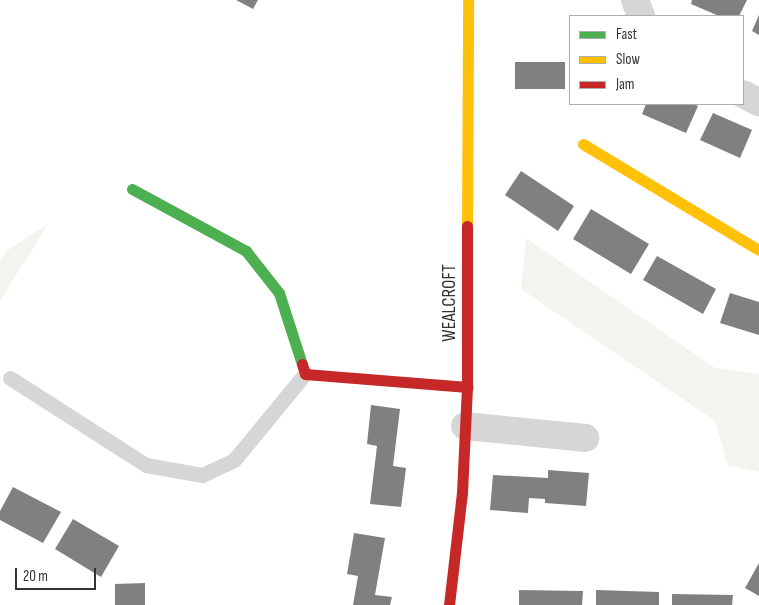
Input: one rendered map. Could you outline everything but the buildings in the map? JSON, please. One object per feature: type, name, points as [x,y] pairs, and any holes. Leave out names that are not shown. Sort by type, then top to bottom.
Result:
[{"type":"street","name":"WEALCROFT","points":[[449,605],[462,493],[467,387],[468,0]]},
{"type":"street","points":[[635,0],[641,15]]},
{"type":"street","points":[[744,94],[759,102]]},
{"type":"street","points":[[583,144],[759,250]]},
{"type":"street","points":[[132,189],[246,252],[279,293],[305,374],[467,387]]},
{"type":"street","points":[[465,426],[585,438]]},
{"type":"lane","points":[[10,378],[146,465],[202,476],[234,460],[305,374]]},
{"type":"shaded area","points":[[48,224],[0,301],[0,262],[8,250]]},
{"type":"shaded area","points":[[526,238],[715,368],[759,374],[759,472],[728,465],[715,421],[521,289]]},
{"type":"traffic: fast","points":[[132,189],[246,251],[279,293],[302,364]]},
{"type":"traffic: slow","points":[[467,226],[468,0]]},
{"type":"traffic: slow","points":[[583,144],[759,250]]},
{"type":"traffic: jam","points":[[449,605],[462,493],[467,387],[467,226]]},
{"type":"traffic: jam","points":[[302,364],[305,374],[467,387]]}]
